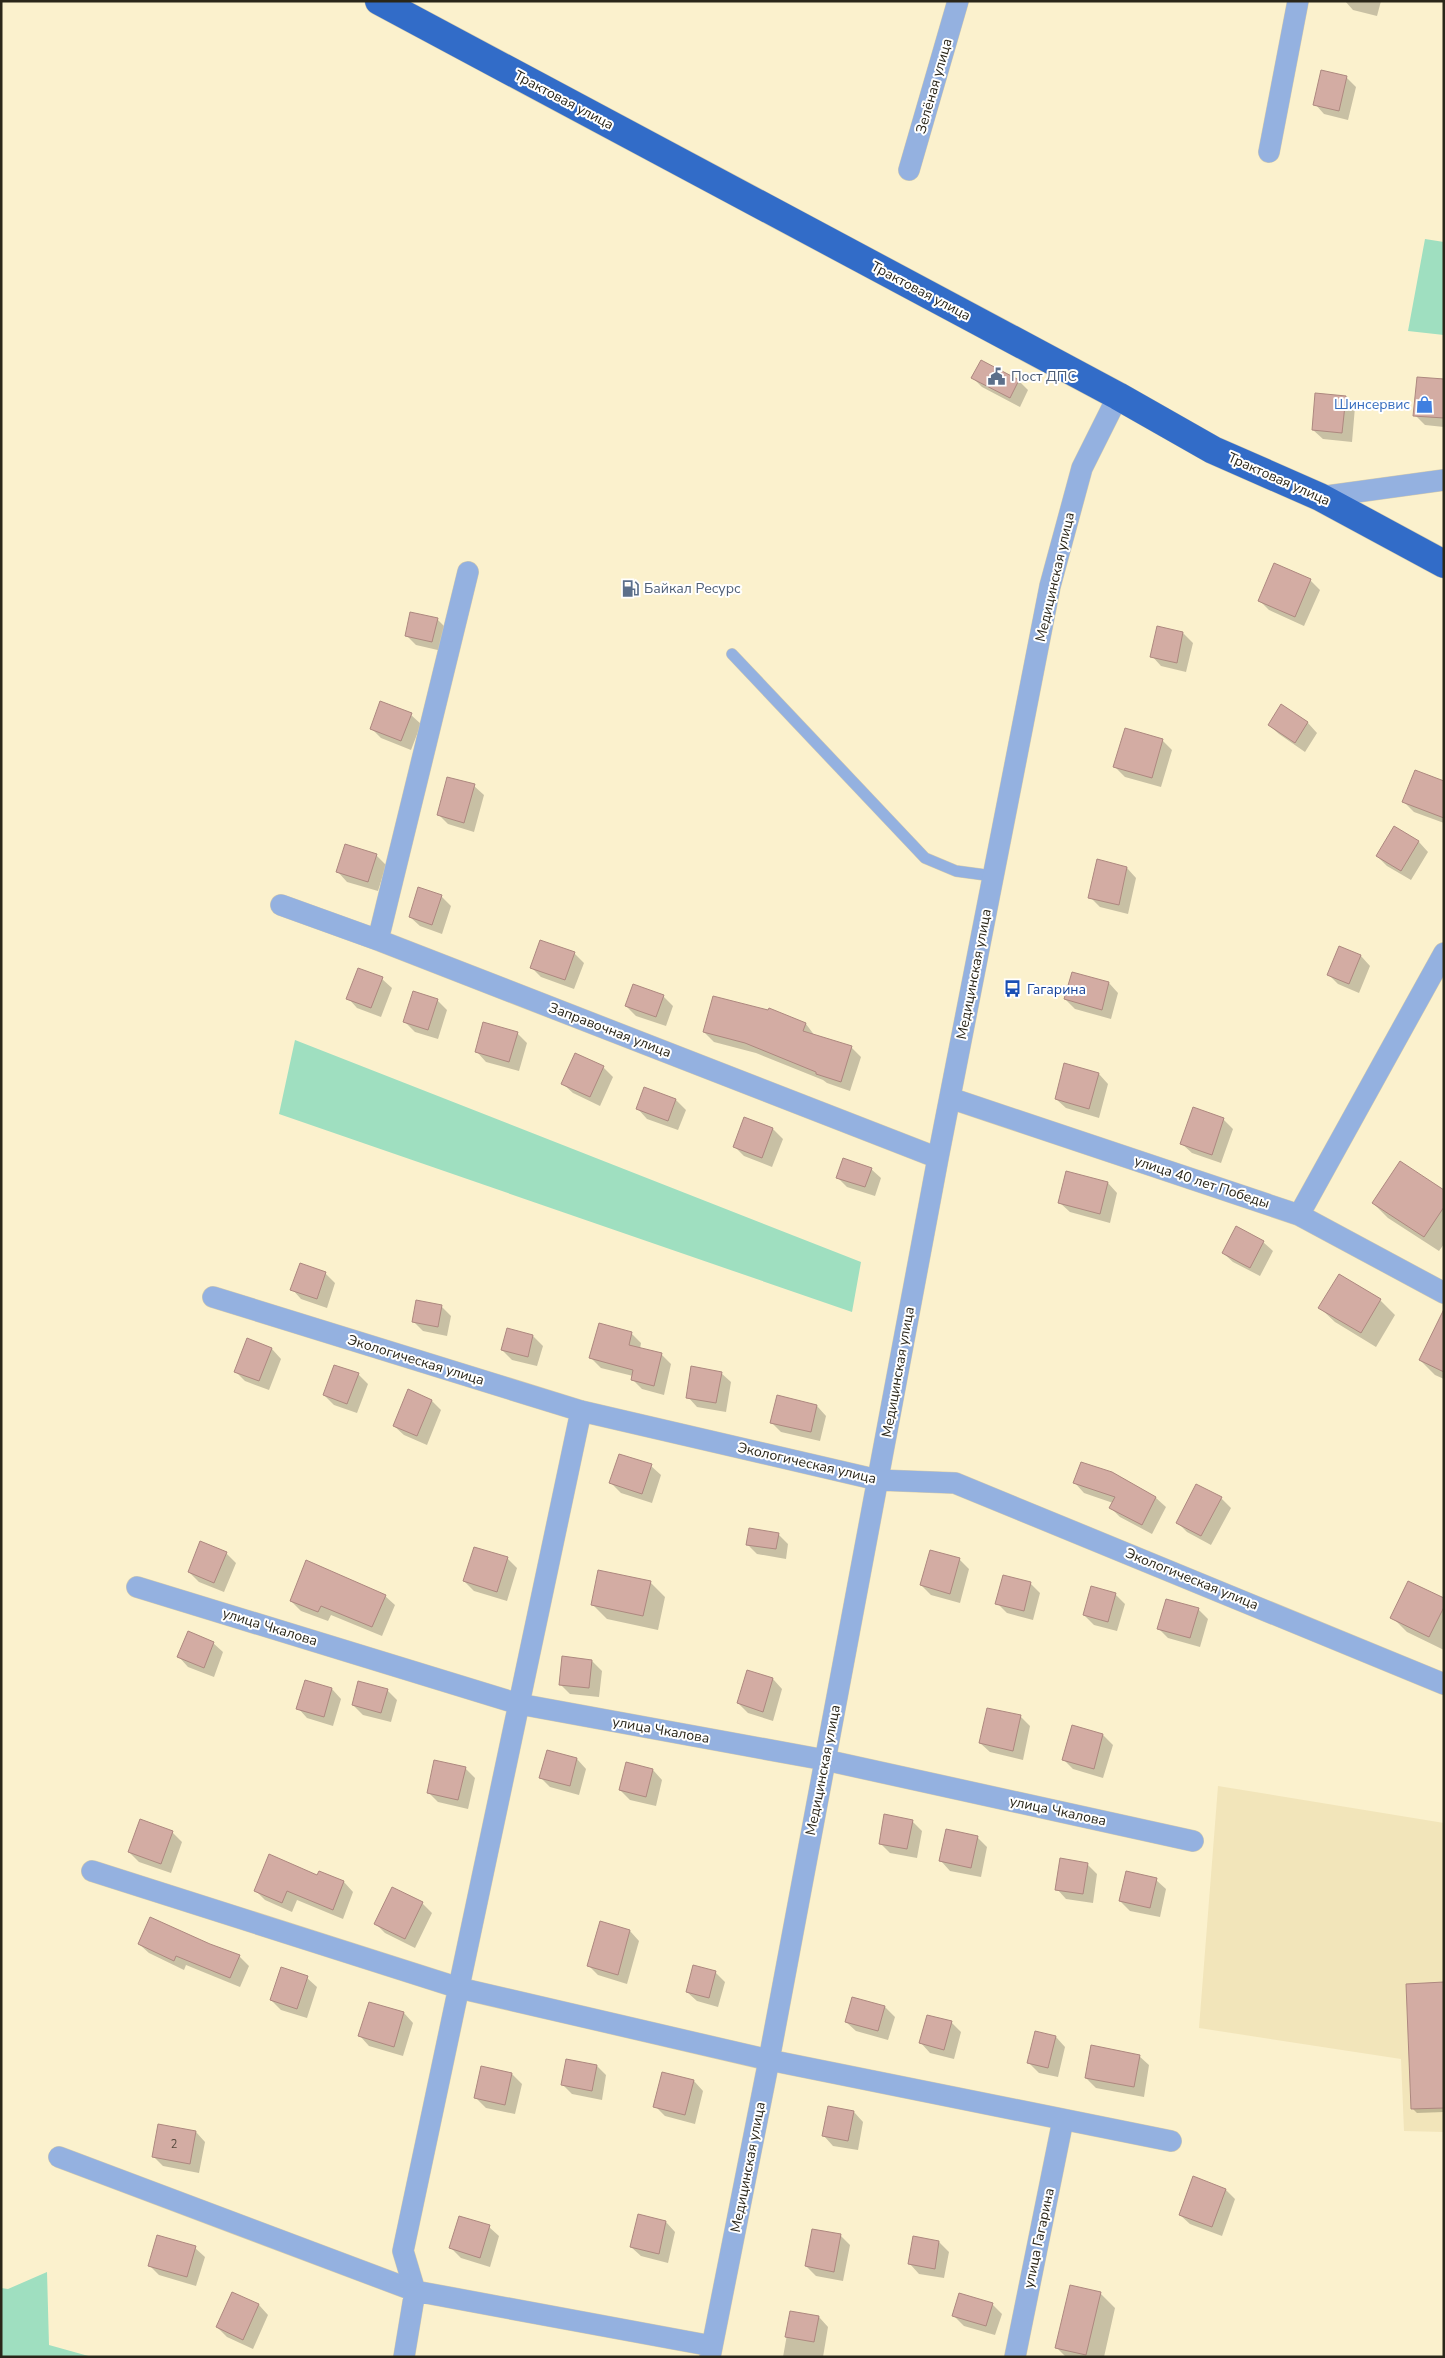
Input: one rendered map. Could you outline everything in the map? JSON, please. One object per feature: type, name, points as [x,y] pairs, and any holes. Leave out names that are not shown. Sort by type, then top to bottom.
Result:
[{"type":"highway","name":"Трактовая улица","points":[[390,7],[1118,396],[1214,450],[1320,497],[1444,564]]},
{"type":"street","name":"Зелёная улица","points":[[909,170],[958,1]]},
{"type":"street","points":[[1269,152],[1298,1]]},
{"type":"street","name":"Медицинская улица","points":[[711,2352],[769,2060],[938,1158],[1050,586],[1082,468],[1118,396]]},
{"type":"street","points":[[1320,497],[1444,480]]},
{"type":"street","points":[[378,940],[468,572]]},
{"type":"street","name":"Заправочная улица","points":[[281,904],[938,1158]]},
{"type":"street","points":[[1299,1215],[1444,953]]},
{"type":"street","name":"улица 40 лет Победы","points":[[950,1098],[1299,1215],[1444,1292]]},
{"type":"street","name":"Экологическая улица","points":[[212,1297],[581,1411],[878,1480],[955,1483],[1444,1684]]},
{"type":"street","points":[[404,2357],[415,2291],[403,2251],[581,1411]]},
{"type":"street","name":"улица Чкалова","points":[[137,1587],[519,1704],[825,1760],[1193,1841]]},
{"type":"street","points":[[92,1871],[459,1988],[769,2060],[1171,2141]]},
{"type":"street","name":"улица Гагарина","points":[[1014,2357],[1063,2120]]},
{"type":"street","points":[[59,2157],[415,2291],[711,2352]]},
{"type":"lane","points":[[732,654],[926,858],[956,871],[993,876]]},
{"type":"shaded area","points":[[1218,1786],[1444,1823],[1444,2132],[1404,2131],[1401,2059],[1199,2028]]},
{"type":"green space","points":[[1425,239],[1444,242],[1444,335],[1408,331]]},
{"type":"green space","points":[[295,1040],[861,1262],[852,1312],[279,1114]]},
{"type":"green space","points":[[47,2272],[49,2345],[92,2357],[1,2357],[1,2288],[8,2289]]},
{"type":"building","points":[[1321,70],[1347,76],[1339,111],[1313,105]]},
{"type":"building","points":[[981,360],[1019,380],[1010,398],[971,378]]},
{"type":"building","points":[[1417,377],[1444,379],[1444,418],[1413,416]]},
{"type":"building","points":[[1315,393],[1346,396],[1342,433],[1312,430]]},
{"type":"building","points":[[1274,563],[1311,579],[1295,617],[1258,601]]},
{"type":"building","points":[[410,612],[438,618],[432,642],[405,636]]},
{"type":"building","points":[[1157,626],[1183,632],[1177,663],[1150,657]]},
{"type":"building","points":[[380,701],[412,713],[401,741],[370,729]]},
{"type":"building","points":[[1281,704],[1308,722],[1295,743],[1268,725]]},
{"type":"building","points":[[1125,728],[1163,739],[1152,778],[1113,767]]},
{"type":"building","points":[[1415,770],[1444,781],[1444,818],[1402,802]]},
{"type":"building","points":[[447,777],[475,784],[464,823],[437,815]]},
{"type":"building","points":[[1394,826],[1419,841],[1401,871],[1376,856]]},
{"type":"building","points":[[345,844],[377,854],[368,882],[336,872]]},
{"type":"building","points":[[1097,859],[1127,867],[1119,905],[1088,898]]},
{"type":"building","points":[[418,887],[442,895],[432,925],[409,917]]},
{"type":"building","points":[[540,940],[575,952],[565,980],[530,968]]},
{"type":"building","points":[[1339,946],[1361,955],[1349,984],[1327,975]]},
{"type":"building","points":[[358,968],[383,977],[371,1008],[346,999]]},
{"type":"building","points":[[1072,972],[1109,982],[1102,1010],[1064,999]]},
{"type":"building","points":[[633,984],[664,995],[656,1017],[625,1006]]},
{"type":"building","points":[[413,991],[438,999],[428,1030],[403,1022]]},
{"type":"building","points":[[713,996],[768,1010],[769,1008],[806,1023],[803,1031],[852,1046],[841,1082],[816,1074],[816,1072],[745,1043],[703,1032]]},
{"type":"building","points":[[483,1022],[518,1032],[509,1062],[475,1052]]},
{"type":"building","points":[[575,1053],[604,1066],[590,1097],[561,1084]]},
{"type":"building","points":[[1064,1063],[1099,1073],[1089,1109],[1055,1099]]},
{"type":"building","points":[[644,1087],[676,1099],[668,1121],[636,1109]]},
{"type":"building","points":[[1193,1107],[1224,1118],[1212,1155],[1180,1144]]},
{"type":"building","points":[[744,1117],[773,1128],[762,1158],[733,1147]]},
{"type":"building","points":[[843,1158],[872,1168],[865,1187],[836,1178]]},
{"type":"building","points":[[1400,1161],[1444,1190],[1444,1207],[1424,1237],[1372,1203]]},
{"type":"building","points":[[1066,1171],[1108,1182],[1100,1214],[1058,1203]]},
{"type":"building","points":[[1236,1226],[1264,1241],[1250,1268],[1222,1253]]},
{"type":"building","points":[[300,1263],[326,1272],[317,1299],[290,1290]]},
{"type":"building","points":[[1339,1274],[1381,1299],[1361,1333],[1318,1308]]},
{"type":"building","points":[[416,1300],[442,1305],[438,1327],[412,1322]]},
{"type":"building","points":[[1444,1309],[1444,1372],[1419,1360]]},
{"type":"building","points":[[599,1323],[632,1332],[629,1345],[662,1353],[654,1386],[631,1380],[633,1370],[589,1358]]},
{"type":"building","points":[[507,1328],[533,1335],[528,1357],[501,1350]]},
{"type":"building","points":[[247,1338],[272,1348],[259,1381],[234,1372]]},
{"type":"building","points":[[334,1365],[359,1373],[347,1404],[323,1395]]},
{"type":"building","points":[[691,1366],[722,1372],[716,1403],[686,1398]]},
{"type":"building","points":[[408,1389],[432,1400],[417,1436],[393,1426]]},
{"type":"building","points":[[777,1395],[817,1405],[811,1432],[770,1423]]},
{"type":"building","points":[[619,1454],[652,1464],[642,1494],[609,1483]]},
{"type":"building","points":[[1081,1462],[1112,1472],[1156,1497],[1142,1525],[1109,1508],[1115,1497],[1073,1483]]},
{"type":"building","points":[[1196,1484],[1222,1497],[1201,1536],[1176,1523]]},
{"type":"building","points":[[749,1528],[779,1533],[776,1549],[746,1545]]},
{"type":"building","points":[[200,1541],[227,1552],[214,1583],[188,1572]]},
{"type":"building","points":[[474,1547],[508,1557],[497,1592],[463,1581]]},
{"type":"building","points":[[930,1550],[960,1558],[950,1594],[920,1585]]},
{"type":"building","points":[[306,1560],[386,1595],[372,1627],[321,1606],[318,1612],[290,1601]]},
{"type":"building","points":[[598,1570],[651,1581],[643,1616],[591,1605]]},
{"type":"building","points":[[1003,1575],[1031,1582],[1024,1611],[995,1604]]},
{"type":"building","points":[[1408,1581],[1444,1598],[1444,1607],[1429,1637],[1390,1618]]},
{"type":"building","points":[[1091,1586],[1116,1593],[1108,1622],[1083,1615]]},
{"type":"building","points":[[1166,1599],[1199,1608],[1190,1638],[1157,1629]]},
{"type":"building","points":[[188,1631],[214,1642],[204,1668],[177,1657]]},
{"type":"building","points":[[562,1656],[592,1660],[589,1688],[559,1685]]},
{"type":"building","points":[[747,1670],[773,1678],[763,1712],[737,1703]]},
{"type":"building","points":[[305,1680],[332,1688],[324,1717],[296,1709]]},
{"type":"building","points":[[358,1681],[388,1689],[381,1713],[352,1705]]},
{"type":"building","points":[[987,1708],[1021,1715],[1013,1751],[979,1743]]},
{"type":"building","points":[[1072,1725],[1103,1734],[1094,1769],[1062,1760]]},
{"type":"building","points":[[547,1750],[577,1758],[570,1786],[539,1778]]},
{"type":"building","points":[[434,1760],[466,1767],[458,1800],[427,1793]]},
{"type":"building","points":[[626,1762],[653,1769],[646,1797],[619,1790]]},
{"type":"building","points":[[884,1814],[913,1820],[907,1849],[879,1844]]},
{"type":"building","points":[[140,1819],[173,1831],[161,1864],[128,1852]]},
{"type":"building","points":[[946,1829],[978,1836],[971,1868],[939,1861]]},
{"type":"building","points":[[269,1854],[317,1875],[319,1871],[344,1881],[333,1910],[287,1891],[282,1903],[254,1891]]},
{"type":"building","points":[[1060,1858],[1088,1863],[1083,1894],[1055,1890]]},
{"type":"building","points":[[1126,1871],[1157,1878],[1150,1908],[1119,1901]]},
{"type":"building","points":[[392,1887],[423,1902],[405,1939],[374,1924]]},
{"type":"building","points":[[150,1917],[210,1944],[240,1955],[230,1978],[176,1956],[174,1961],[138,1944]]},
{"type":"building","points":[[600,1921],[630,1930],[618,1975],[587,1966]]},
{"type":"building","points":[[693,1965],[716,1971],[709,1998],[686,1992]]},
{"type":"building","points":[[281,1967],[308,1976],[297,2009],[270,2000]]},
{"type":"building","points":[[1444,1982],[1444,2108],[1411,2109],[1406,1984]]},
{"type":"building","points":[[852,1997],[885,2006],[878,2031],[845,2022]]},
{"type":"building","points":[[369,2002],[404,2012],[394,2047],[358,2036]]},
{"type":"building","points":[[927,2015],[952,2021],[944,2050],[919,2043]]},
{"type":"building","points":[[1035,2031],[1056,2036],[1048,2068],[1027,2063]]},
{"type":"building","points":[[1091,2045],[1140,2055],[1134,2087],[1085,2078]]},
{"type":"building","points":[[566,2059],[597,2065],[592,2091],[561,2085]]},
{"type":"building","points":[[481,2066],[512,2073],[505,2105],[474,2098]]},
{"type":"building","points":[[662,2072],[694,2080],[685,2115],[653,2107]]},
{"type":"building","points":[[828,2106],[854,2111],[848,2141],[822,2136]]},
{"type":"building","points":[[158,2124],[196,2131],[190,2164],[152,2157]]},
{"type":"building","points":[[1193,2176],[1226,2189],[1212,2227],[1179,2215]]},
{"type":"building","points":[[638,2214],[666,2221],[659,2254],[630,2247]]},
{"type":"building","points":[[459,2216],[490,2225],[480,2258],[449,2248]]},
{"type":"building","points":[[812,2229],[841,2234],[834,2272],[805,2266]]},
{"type":"building","points":[[157,2235],[196,2246],[187,2277],[148,2266]]},
{"type":"building","points":[[913,2236],[939,2241],[935,2269],[908,2264]]},
{"type":"building","points":[[1070,2285],[1101,2292],[1086,2355],[1055,2348]]},
{"type":"building","points":[[232,2292],[259,2304],[243,2340],[216,2327]]},
{"type":"building","points":[[959,2293],[993,2303],[986,2326],[952,2316]]},
{"type":"building","points":[[790,2311],[819,2316],[814,2342],[785,2337]]},
{"type":"place","name":"Пост ДПС","points":[[997,376]]},
{"type":"place","name":"Шинсервис","points":[[1424,404]]},
{"type":"place","name":"Байкал Ресурс","points":[[630,588]]},
{"type":"place","name":"Гагарина","points":[[1013,989]]}]
